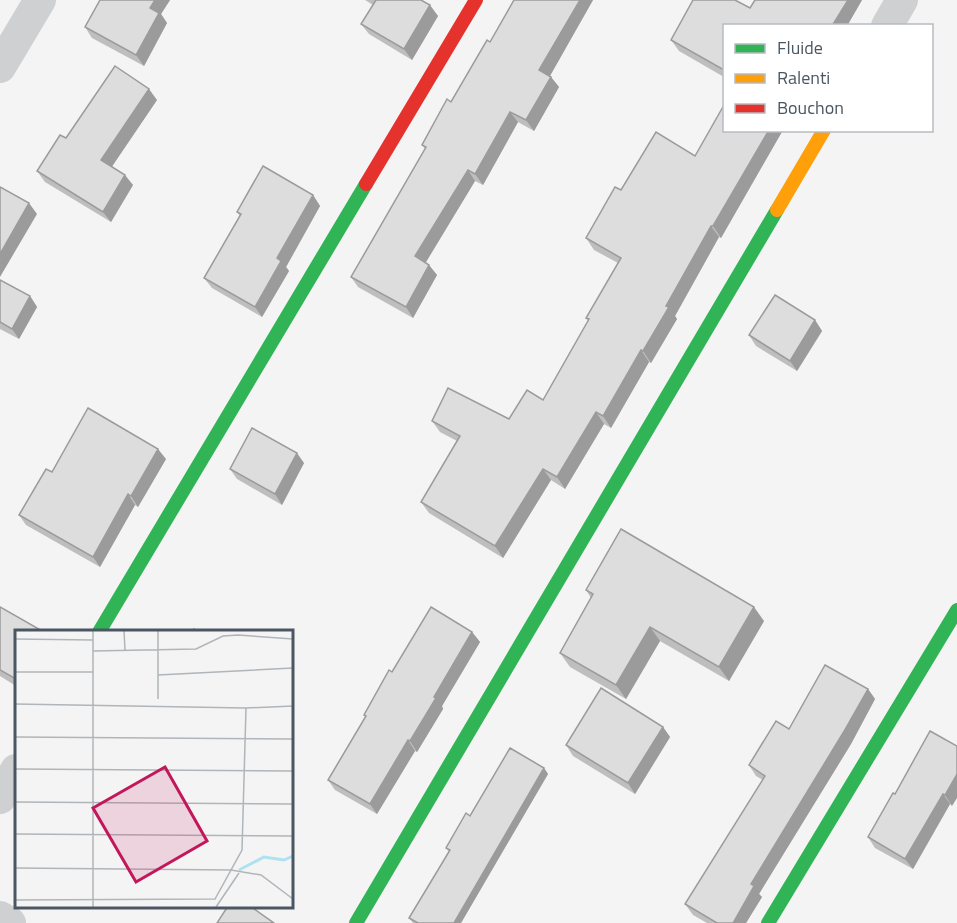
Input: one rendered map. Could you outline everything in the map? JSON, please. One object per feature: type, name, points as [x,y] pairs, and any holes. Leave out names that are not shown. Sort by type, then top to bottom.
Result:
[{"type":"street","points":[[0,67],[40,0]]},
{"type":"street","points":[[100,630],[476,0]]},
{"type":"street","points":[[887,24],[902,0]]},
{"type":"street","points":[[356,923],[824,132]]},
{"type":"street","points":[[768,923],[957,610]]},
{"type":"street","points":[[0,798],[15,772]]},
{"type":"street","points":[[0,917],[10,923]]},
{"type":"building","points":[[100,0],[155,0],[150,8],[159,13],[136,55],[85,27]]},
{"type":"building","points":[[376,0],[421,0],[430,5],[404,49],[361,24]]},
{"type":"building","points":[[514,0],[580,0],[539,70],[551,77],[526,120],[510,112],[475,174],[468,170],[415,256],[429,265],[406,307],[351,277],[426,147],[422,145],[447,99],[451,102],[487,40],[490,42]]},
{"type":"building","points":[[693,0],[735,0],[750,8],[755,0],[848,0],[833,24],[723,24],[723,69],[671,40]]},
{"type":"building","points":[[115,66],[149,89],[101,160],[125,175],[103,212],[37,171],[60,135],[66,138]]},
{"type":"building","points":[[723,107],[723,132],[768,132],[711,226],[666,306],[669,307],[643,351],[641,350],[603,416],[596,412],[557,477],[543,469],[495,546],[421,502],[460,436],[432,421],[448,388],[509,419],[527,390],[543,400],[621,258],[586,238],[615,187],[621,190],[656,132],[695,156]]},
{"type":"building","points":[[263,166],[313,195],[277,258],[281,261],[255,307],[204,278],[241,214],[237,212]]},
{"type":"building","points":[[0,187],[29,203],[0,254]]},
{"type":"building","points":[[0,280],[30,296],[12,329],[0,322]]},
{"type":"building","points":[[775,295],[815,320],[790,361],[749,335]]},
{"type":"building","points":[[88,408],[158,449],[131,496],[128,494],[93,557],[19,515],[46,469],[52,472]]},
{"type":"building","points":[[252,428],[297,453],[275,494],[230,469]]},
{"type":"building","points":[[621,529],[754,607],[719,667],[650,627],[616,685],[560,653],[593,594],[586,590]]},
{"type":"building","points":[[0,607],[40,630],[15,630],[15,678],[0,670]]},
{"type":"building","points":[[431,607],[472,632],[434,697],[436,698],[370,804],[328,780],[366,716],[364,715],[389,670],[392,672]]},
{"type":"building","points":[[825,665],[868,689],[751,884],[754,886],[733,923],[717,923],[685,904],[765,776],[749,765],[776,721],[789,729]]},
{"type":"building","points":[[601,688],[663,727],[628,783],[566,745]]},
{"type":"building","points":[[930,731],[957,746],[957,774],[905,859],[868,837]]},
{"type":"building","points":[[510,748],[544,768],[454,923],[418,923],[409,918],[450,850],[446,848],[466,813],[470,816]]},
{"type":"building","points":[[227,908],[253,908],[274,923],[217,923]]},
{"type":"traffic: fast","points":[[100,630],[366,184]]},
{"type":"traffic: fast","points":[[356,923],[777,210]]},
{"type":"traffic: fast","points":[[768,923],[957,610]]},
{"type":"traffic: slow","points":[[777,210],[823,132]]},
{"type":"traffic: jam","points":[[366,184],[476,0]]}]
